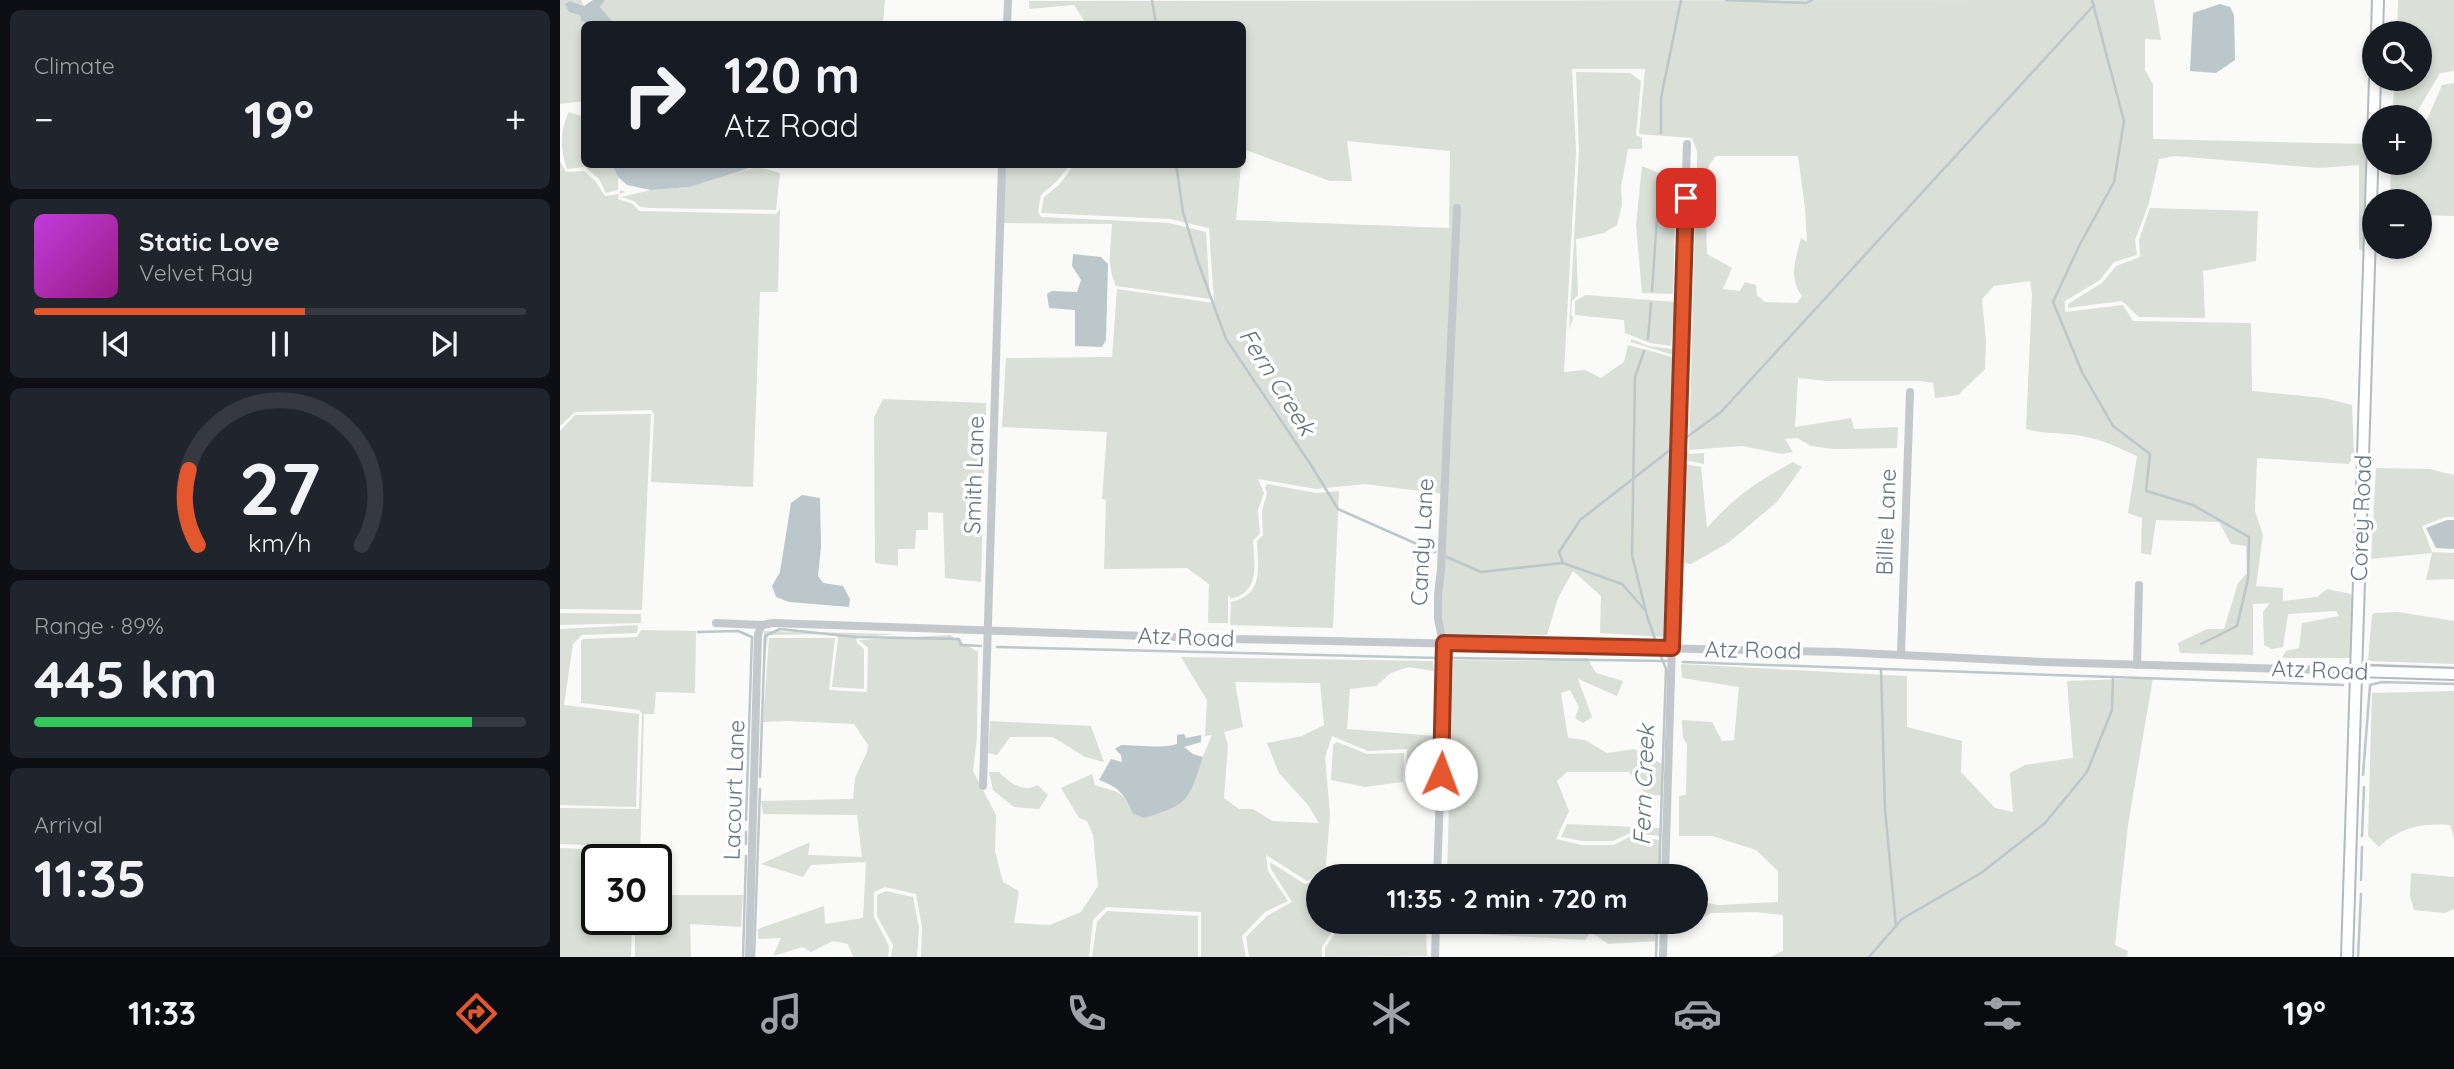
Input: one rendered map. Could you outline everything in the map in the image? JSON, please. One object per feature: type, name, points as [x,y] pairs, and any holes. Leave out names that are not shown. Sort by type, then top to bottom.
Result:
[{"type":"street","points":[[1007,21],[1008,0]]},
{"type":"street","points":[[2377,21],[2378,0]]},
{"type":"street","name":"Corey Road","points":[[2347,957],[2375,91]]},
{"type":"street","points":[[1665,864],[1687,144]]},
{"type":"street","name":"Smith Lane","points":[[983,786],[1002,168]]},
{"type":"street","name":"Candy Lane","points":[[1437,864],[1444,643],[1438,618],[1438,595],[1457,208]]},
{"type":"street","name":"Billie Lane","points":[[1901,654],[1910,392]]},
{"type":"street","points":[[2137,665],[2139,585]]},
{"type":"street","name":"Atz Road","points":[[716,623],[1901,654],[2044,662],[2454,674]]},
{"type":"street","name":"Lacourt Lane","points":[[749,957],[758,634],[762,625]]},
{"type":"street","points":[[1435,957],[1436,934]]},
{"type":"street","points":[[1663,957],[1664,934]]},
{"type":"shaded area","points":[[560,0],[581,0],[584,6],[570,1],[581,21],[581,101],[560,104]]},
{"type":"shaded area","points":[[593,0],[605,0],[600,7],[612,21],[581,21],[580,15],[569,12],[565,4],[570,1],[584,6]]},
{"type":"shaded area","points":[[605,0],[885,0],[883,21],[612,21],[600,7]]},
{"type":"shaded area","points":[[2154,0],[2161,40],[2145,39],[2145,70],[2153,84],[2153,139],[2362,144],[2362,175],[2365,175],[2365,189],[2362,189],[2362,251],[2359,249],[2359,165],[2319,168],[2175,156],[2159,159],[2149,203],[2135,240],[2137,255],[2114,262],[2100,280],[2065,301],[2065,312],[2123,305],[2133,321],[2251,323],[2252,391],[2324,398],[2352,405],[2354,454],[2349,464],[2257,458],[2255,511],[2263,535],[2256,586],[2283,588],[2283,601],[2317,597],[2327,589],[2351,594],[2355,608],[2351,658],[2282,658],[2286,651],[2299,648],[2302,623],[2339,616],[2336,611],[2288,614],[2283,647],[2272,649],[2264,645],[2263,612],[2270,603],[2253,604],[2253,655],[2180,653],[2178,643],[2207,629],[2224,629],[2238,583],[2247,573],[2246,546],[2231,544],[2219,522],[2156,520],[2151,555],[2141,553],[2142,518],[2128,513],[2137,456],[2093,438],[2026,429],[2032,294],[2030,281],[1994,286],[1982,299],[1986,341],[1985,369],[1958,395],[1935,398],[1933,383],[1922,381],[1827,381],[1798,378],[1795,427],[1851,418],[1854,429],[1898,427],[1897,448],[1834,449],[1811,446],[1797,438],[1785,439],[1793,452],[1783,454],[1742,446],[1689,450],[1695,228],[1706,228],[1707,254],[1732,268],[1723,289],[1740,291],[1745,282],[1756,285],[1757,295],[1765,302],[1797,303],[1802,296],[1795,282],[1794,268],[1801,238],[1807,242],[1805,208],[1798,156],[1716,156],[1709,165],[1706,219],[1697,217],[1697,151],[1692,138],[1639,134],[1645,69],[1572,69],[1576,151],[1564,372],[1585,370],[1601,378],[1624,362],[1628,345],[1673,357],[1664,637],[1600,633],[1601,596],[1573,571],[1558,598],[1547,635],[1442,634],[1438,618],[1444,494],[1365,484],[1316,489],[1258,479],[1264,493],[1258,510],[1260,534],[1253,540],[1254,576],[1247,590],[1241,595],[1231,599],[1228,595],[1228,623],[1208,623],[1209,584],[1187,568],[1104,569],[1106,500],[1102,499],[1107,432],[1002,427],[1006,358],[1112,357],[1117,289],[1214,303],[1209,228],[1170,219],[1041,213],[1044,197],[1059,185],[1072,168],[1241,168],[1236,220],[1449,228],[1450,151],[1347,141],[1352,181],[1330,181],[1246,150],[1246,21],[1084,21],[1074,5],[1029,9],[1029,1]]},
{"type":"shaded area","points":[[2398,0],[2454,0],[2454,71],[2440,73],[2432,87],[2432,21],[2397,21]]},
{"type":"shaded area","points":[[2220,4],[2230,7],[2234,15],[2235,60],[2216,73],[2190,71],[2193,13]]},
{"type":"shaded area","points":[[1576,72],[1630,73],[1641,81],[1636,135],[1642,138],[1642,149],[1628,149],[1617,225],[1604,233],[1576,239],[1578,295],[1572,301],[1573,318],[1569,330],[1579,151]]},
{"type":"shaded area","points":[[2454,83],[2454,216],[2432,215],[2432,189],[2390,189],[2391,175],[2432,175],[2432,108],[2442,85]]},
{"type":"shaded area","points":[[2394,91],[2429,91],[2421,105],[2393,105]]},
{"type":"shaded area","points":[[569,112],[581,116],[581,167],[567,169],[563,154],[564,125]]},
{"type":"shaded area","points":[[560,161],[566,172],[584,171],[596,182],[605,196],[619,194],[618,199],[633,204],[639,211],[776,214],[780,209],[778,292],[760,292],[753,487],[651,482],[654,414],[651,410],[575,412],[560,426]]},
{"type":"shaded area","points":[[1642,166],[1676,180],[1673,294],[1642,293],[1636,225]]},
{"type":"shaded area","points":[[586,168],[614,168],[618,177],[618,190],[606,193],[599,179]]},
{"type":"shaded area","points":[[614,168],[749,168],[689,187],[651,190],[627,185]]},
{"type":"shaded area","points":[[754,168],[780,173],[776,210],[651,208],[640,207],[634,201],[621,197],[651,190],[689,187]]},
{"type":"shaded area","points":[[1001,168],[1068,168],[1041,195],[1038,212],[1041,217],[1169,223],[1206,232],[1210,299],[1116,286],[1110,263],[1112,224],[1001,223]]},
{"type":"shaded area","points":[[2150,208],[2258,211],[2256,261],[2203,271],[2205,318],[2139,317],[2122,301],[2068,308],[2068,304],[2102,283],[2116,266],[2140,257],[2139,240]]},
{"type":"shaded area","points":[[1073,254],[1101,257],[1108,264],[1106,340],[1102,347],[1075,346],[1075,310],[1049,308],[1047,294],[1052,291],[1077,292],[1081,280],[1072,266]]},
{"type":"shaded area","points":[[1586,295],[1676,302],[1671,346],[1650,343],[1625,333],[1624,320],[1575,315],[1575,301]]},
{"type":"shaded area","points":[[1679,308],[1689,309],[1686,450],[1689,454],[1704,453],[1704,464],[1685,460],[1681,463],[1682,567],[1669,575],[1676,356],[1631,342],[1631,339],[1649,346],[1673,349]]},
{"type":"shaded area","points":[[883,399],[986,403],[981,582],[945,578],[943,513],[928,512],[928,530],[916,530],[915,549],[898,549],[898,566],[875,563],[874,417]]},
{"type":"shaded area","points":[[651,414],[642,610],[560,609],[560,431],[575,415]]},
{"type":"shaded area","points":[[1793,462],[1802,467],[1777,502],[1728,543],[1691,564],[1684,563],[1685,464],[1701,467],[1707,528],[1747,491]]},
{"type":"shaded area","points":[[2376,468],[2429,469],[2454,475],[2454,517],[2446,517],[2422,526],[2432,552],[2454,553],[2454,579],[2426,580],[2432,553],[2371,559]]},
{"type":"shaded area","points":[[1268,484],[1316,493],[1339,491],[1333,628],[1230,625],[1231,602],[1249,593],[1257,579],[1257,541],[1263,535],[1262,511],[1267,493],[1265,487]]},
{"type":"shaded area","points":[[802,495],[820,498],[821,547],[818,576],[823,583],[843,586],[850,599],[849,607],[789,602],[776,597],[772,586],[780,572],[791,503]]},
{"type":"shaded area","points":[[2454,520],[2454,549],[2436,548],[2426,528]]},
{"type":"shaded area","points":[[2398,612],[2454,621],[2454,664],[2368,661],[2372,615]]},
{"type":"shaded area","points":[[560,613],[641,614],[641,623],[560,625]]},
{"type":"shaded area","points":[[638,625],[637,633],[582,635],[573,644],[564,705],[639,714],[636,807],[560,805],[560,629]]},
{"type":"shaded area","points":[[641,630],[696,631],[695,693],[656,692],[654,714],[644,714],[640,844],[560,844],[560,808],[639,809],[642,713],[639,710],[581,703],[581,641],[637,637]]},
{"type":"shaded area","points":[[764,631],[895,634],[856,638],[857,643],[864,649],[864,689],[832,687],[838,638],[835,634],[768,635],[763,676]]},
{"type":"shaded area","points":[[950,635],[978,652],[977,737],[973,771],[996,815],[995,851],[1003,882],[1019,891],[1014,923],[1050,925],[1081,912],[1098,886],[1093,835],[1087,821],[1079,818],[1061,788],[1092,774],[1095,785],[1122,796],[1132,813],[1198,768],[1212,735],[1205,736],[1207,700],[1181,657],[1433,661],[1434,671],[1408,667],[1391,673],[1376,686],[1350,689],[1347,729],[1435,736],[1426,790],[1406,780],[1407,749],[1368,751],[1332,736],[1325,757],[1330,814],[1326,864],[1306,864],[1306,880],[1266,855],[1268,871],[1288,901],[1265,912],[1242,936],[1246,957],[1201,957],[1201,912],[1106,907],[1093,920],[1089,957],[921,957],[922,927],[916,894],[885,887],[874,892],[874,917],[889,946],[888,957],[853,957],[848,944],[833,941],[811,952],[803,947],[773,956],[781,938],[758,939],[758,929],[824,906],[825,924],[863,918],[866,862],[811,865],[803,877],[761,864],[810,842],[808,855],[862,857],[857,815],[763,814],[761,801],[853,799],[855,778],[868,745],[854,724],[763,722],[769,638],[835,638],[829,690],[867,692],[868,648],[859,640]],"holes":[[[1235,682],[1320,683],[1324,725],[1302,736],[1267,743],[1279,773],[1308,805],[1319,823],[1272,821],[1253,809],[1239,809],[1224,798],[1228,745],[1224,732],[1243,727]]]},
{"type":"shaded area","points":[[1587,658],[1596,673],[1623,681],[1617,696],[1578,679],[1592,717],[1583,723],[1575,718],[1579,707],[1570,690],[1561,693],[1568,738],[1585,740],[1607,753],[1634,749],[1664,765],[1662,795],[1650,796],[1629,772],[1567,772],[1557,781],[1569,811],[1556,839],[1582,845],[1614,845],[1631,836],[1660,840],[1660,864],[1447,864],[1453,660],[1539,661]]},
{"type":"shaded area","points":[[1681,664],[1907,676],[1907,727],[1962,741],[1961,772],[1995,808],[2013,812],[2010,773],[2025,765],[2073,758],[2067,681],[2153,678],[2128,825],[2115,945],[2128,951],[2127,957],[1770,957],[1783,951],[1783,915],[1755,912],[1708,915],[1708,903],[1778,902],[1778,871],[1756,850],[1712,836],[1679,836],[1679,796],[1686,795],[1687,744],[1683,738],[1682,720],[1712,722],[1722,741],[1734,740],[1739,687],[1682,678]]},
{"type":"shaded area","points":[[2454,691],[2454,838],[2450,825],[2421,826],[2395,835],[2379,847],[2368,836],[2372,693]]},
{"type":"shaded area","points":[[990,721],[1091,726],[1104,762],[1085,757],[1053,737],[1010,737],[997,755],[988,753]]},
{"type":"shaded area","points":[[1184,734],[1186,738],[1201,735],[1201,742],[1184,747],[1203,757],[1190,792],[1171,809],[1144,818],[1132,813],[1124,796],[1116,788],[1099,780],[1111,759],[1122,762],[1121,755],[1115,749],[1121,745],[1157,747],[1177,744],[1177,735]]},
{"type":"shaded area","points":[[1337,742],[1367,754],[1404,753],[1403,782],[1365,787],[1331,780],[1333,745]]},
{"type":"shaded area","points":[[989,772],[999,772],[1012,783],[1022,787],[1038,785],[1048,795],[1039,809],[1014,807],[993,790]]},
{"type":"shaded area","points":[[1567,824],[1660,828],[1660,836],[1631,833],[1613,841],[1582,841],[1561,837]]},
{"type":"shaded area","points":[[560,848],[581,849],[581,935],[632,935],[631,957],[560,957]]},
{"type":"shaded area","points":[[1270,862],[1306,884],[1306,934],[1330,934],[1322,947],[1322,957],[1249,957],[1246,937],[1267,916],[1292,902],[1271,869]]},
{"type":"shaded area","points":[[2411,873],[2454,877],[2454,909],[2445,913],[2414,910],[2410,896]]},
{"type":"shaded area","points":[[886,891],[913,897],[919,928],[917,957],[891,957],[893,945],[877,916],[877,895]]},
{"type":"shaded area","points":[[672,895],[743,895],[741,927],[690,924],[691,957],[635,957],[635,935],[672,935]]},
{"type":"shaded area","points":[[1107,911],[1198,916],[1198,957],[1092,957],[1097,922]]},
{"type":"shaded area","points":[[1334,934],[1426,934],[1427,956],[1325,957],[1325,948]]},
{"type":"shaded area","points":[[1480,934],[1589,934],[1585,940]]},
{"type":"shaded area","points":[[1594,934],[1656,934],[1656,941],[1608,944]]},
{"type":"waterway","name":"Fern Creek","points":[[1152,0],[1156,21]]},
{"type":"waterway","name":"Fern Creek","points":[[1661,133],[1661,98],[1681,0]]},
{"type":"waterway","points":[[1726,0],[1806,3],[1812,0]]},
{"type":"waterway","points":[[2092,0],[2124,121],[2114,182],[2079,246],[2053,302],[2082,372],[2113,426],[2150,454],[2146,491],[2193,505],[2249,537],[2248,579],[2237,626],[2201,644]]},
{"type":"waterway","points":[[1687,437],[1721,412],[2094,5]]},
{"type":"waterway","name":"Fern Creek","points":[[1177,168],[1183,212],[1226,339],[1338,509],[1435,552]]},
{"type":"waterway","name":"Fern Creek","points":[[1652,291],[1660,174]]},
{"type":"waterway","name":"Fern Creek","points":[[1648,339],[1651,303]]},
{"type":"waterway","name":"Fern Creek","points":[[1644,351],[1635,377],[1632,555],[1656,642]]},
{"type":"waterway","points":[[1563,563],[1559,552],[1580,520],[1670,450]]},
{"type":"waterway","name":"Fern Creek","points":[[1447,557],[1481,572],[1563,563],[1622,584],[1645,610]]},
{"type":"waterway","points":[[760,777],[765,636],[780,629],[856,637],[959,639],[961,645],[981,646]]},
{"type":"waterway","points":[[698,632],[738,631],[752,637],[746,820]]},
{"type":"waterway","points":[[997,647],[1438,658]]},
{"type":"waterway","name":"Fern Creek","points":[[1659,864],[1666,669],[1660,654]]},
{"type":"waterway","points":[[1451,658],[1667,661]]},
{"type":"waterway","points":[[1683,662],[2343,685]]},
{"type":"waterway","points":[[2368,665],[2454,668]]},
{"type":"waterway","points":[[1881,669],[1885,809],[1896,927]]},
{"type":"waterway","points":[[1869,957],[1902,919],[1981,873],[2045,823],[2087,772],[2112,710],[2113,677]]},
{"type":"waterway","points":[[2363,775],[2370,685],[2382,682],[2454,684]]},
{"type":"waterway","points":[[2362,836],[2364,787]]},
{"type":"waterway","points":[[754,957],[760,789]]},
{"type":"waterway","points":[[746,832],[746,844]]},
{"type":"waterway","points":[[2361,880],[2362,847]]},
{"type":"waterway","points":[[743,957],[746,856]]},
{"type":"waterway","points":[[2358,957],[2361,894]]},
{"type":"waterway","name":"Fern Creek","points":[[1656,957],[1657,934]]},
{"type":"route","points":[[1441,774],[1444,643],[1672,648],[1686,198]]}]
